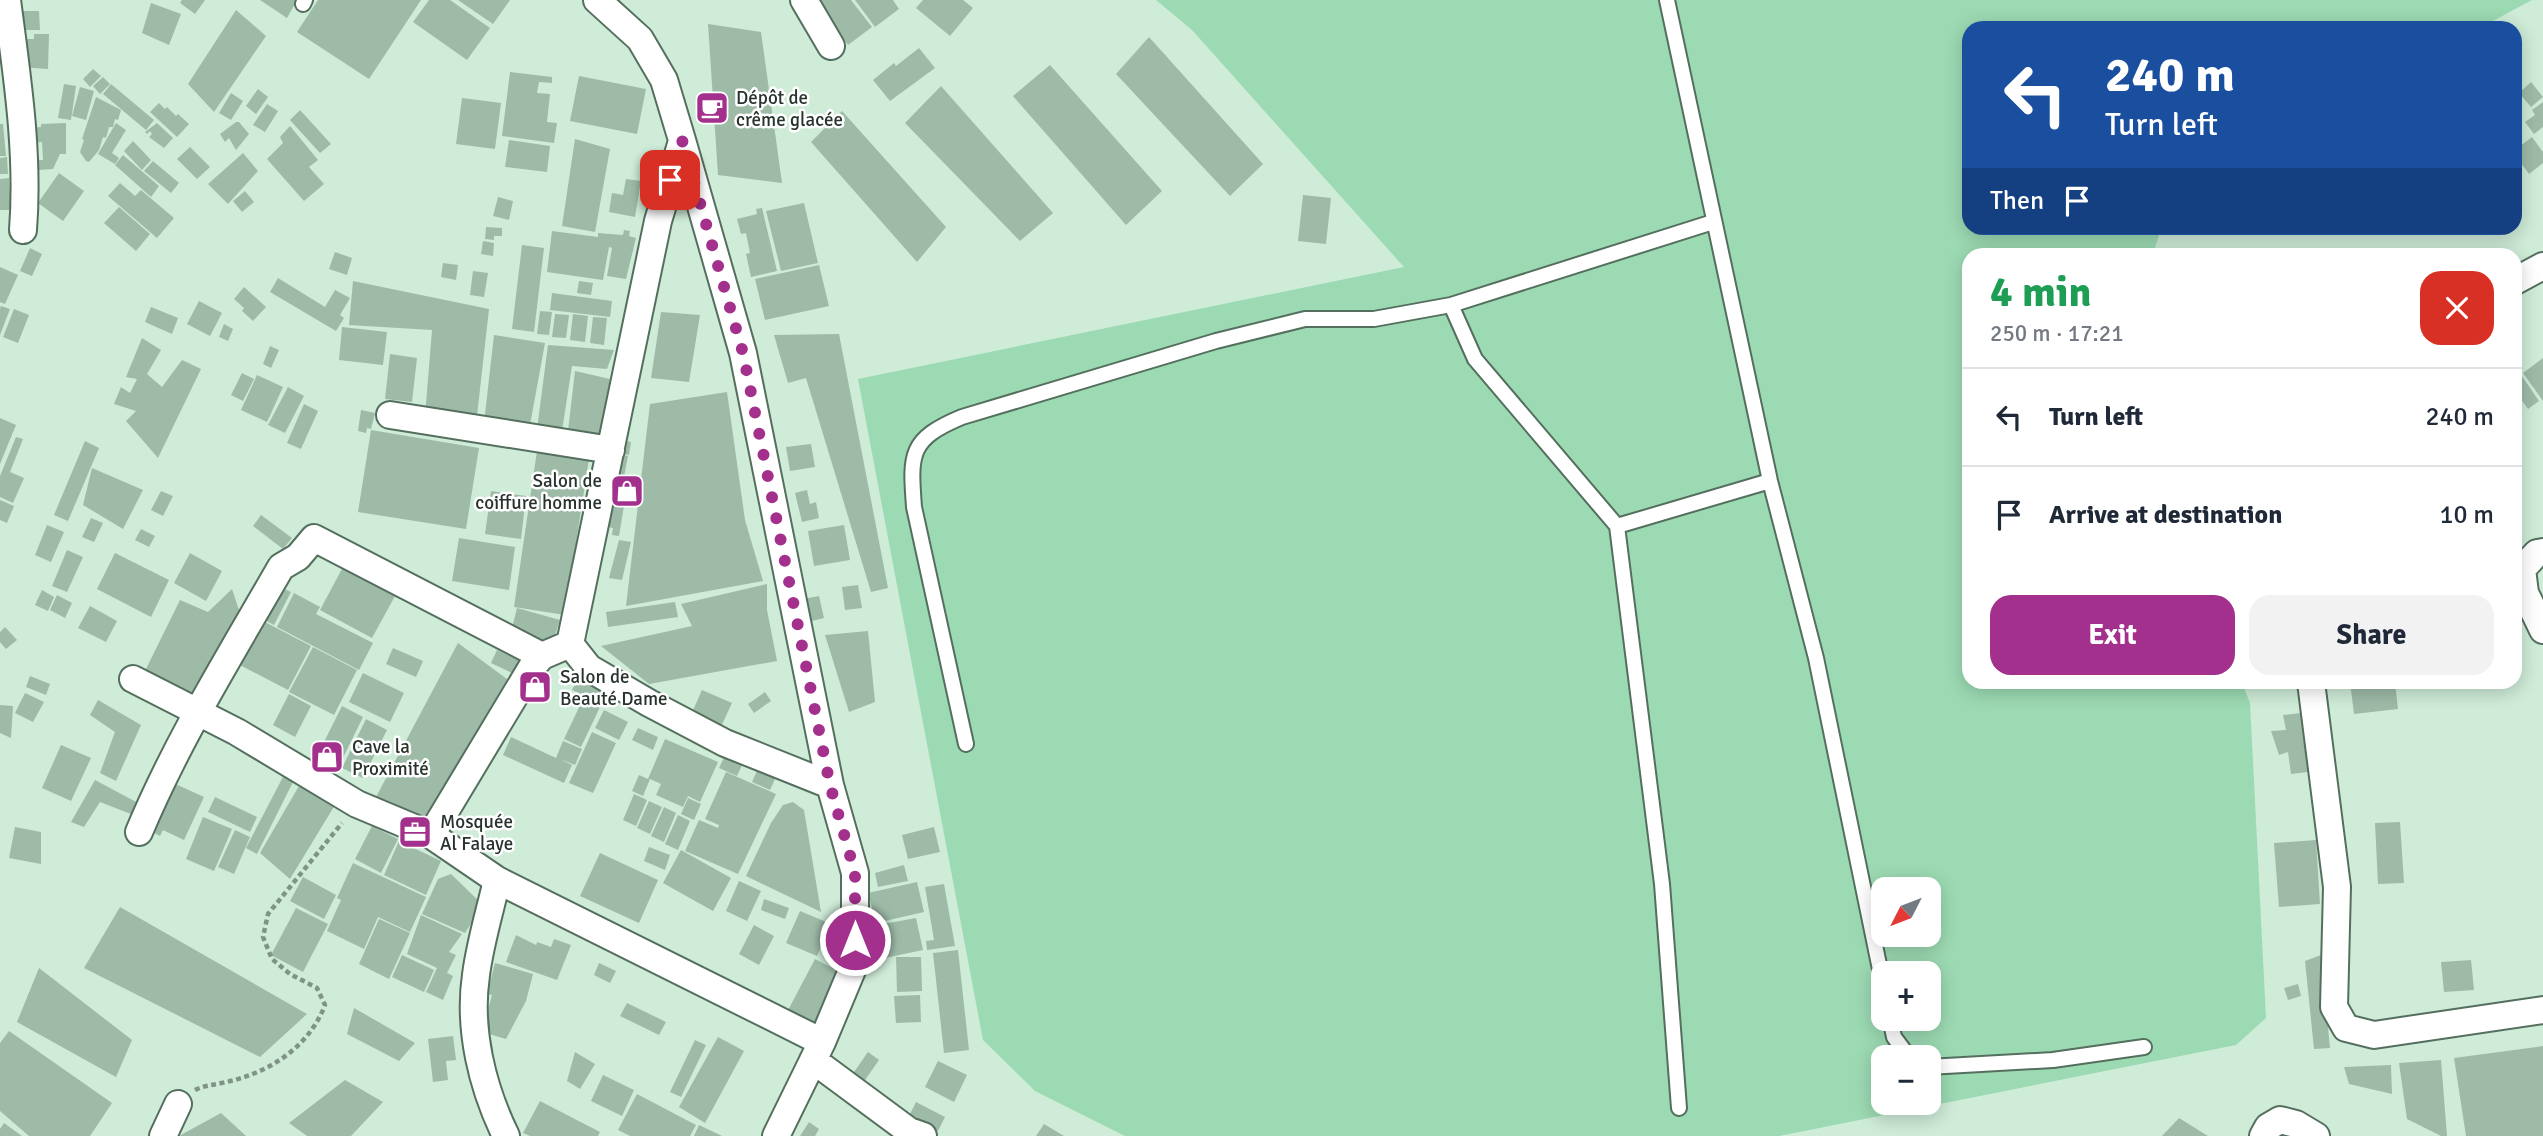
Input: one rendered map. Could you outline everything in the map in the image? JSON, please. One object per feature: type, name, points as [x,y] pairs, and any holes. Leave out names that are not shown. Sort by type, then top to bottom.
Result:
[{"type":"street","points":[[7,0],[22,127],[26,191],[23,230]]},
{"type":"street","points":[[597,0],[640,39],[664,80],[682,140],[743,353],[830,785],[855,873],[855,963],[818,1051],[776,1136]]},
{"type":"street","points":[[804,0],[831,46]]},
{"type":"street","points":[[570,644],[658,221],[682,140]]},
{"type":"street","points":[[2522,277],[2543,265]]},
{"type":"street","points":[[390,415],[611,450]]},
{"type":"street","points":[[139,832],[156,792],[197,712],[281,567],[298,557],[314,538],[542,656]]},
{"type":"street","points":[[2522,563],[2543,552]]},
{"type":"street","points":[[2522,581],[2543,631]]},
{"type":"street","points":[[570,644],[589,668],[649,703],[725,743],[830,785]]},
{"type":"street","points":[[431,835],[532,667],[542,656],[570,644]]},
{"type":"street","points":[[133,679],[237,732],[358,804],[431,835],[497,880],[818,1051],[909,1131],[923,1136]]},
{"type":"street","points":[[2312,689],[2337,887],[2334,1007],[2346,1028],[2374,1035],[2543,1010]]},
{"type":"street","points":[[497,880],[475,975],[475,1020],[482,1078],[506,1136]]},
{"type":"street","points":[[163,1136],[178,1104]]},
{"type":"street","points":[[2263,1136],[2268,1127],[2280,1119],[2297,1124],[2316,1136]]},
{"type":"lane","points":[[1667,0],[1770,481],[1816,658],[1878,961]]},
{"type":"lane","points":[[966,744],[914,508],[911,475],[915,451],[934,429],[962,417],[1216,341],[1305,319],[1374,319],[1451,305],[1713,222]]},
{"type":"lane","points":[[1451,305],[1475,359],[1617,526],[1662,884],[1679,1108]]},
{"type":"lane","points":[[1617,526],[1770,481]]},
{"type":"lane","points":[[1941,1065],[2053,1060],[2144,1047]]},
{"type":"path","points":[[178,1104],[189,1092],[206,1085],[228,1082],[279,1063],[319,1022],[325,1005],[317,988],[290,974],[272,959],[263,937],[268,914],[358,804]]},
{"type":"green space","points":[[1156,0],[2532,0],[2493,21],[1962,21],[1962,235],[2159,235],[2155,248],[1962,248],[1962,689],[2244,689],[2250,703],[2266,1018],[2236,1045],[1941,1104],[1941,1045],[1871,1045],[1871,1115],[1884,1115],[1779,1136],[1125,1136],[1035,1091],[983,1040],[858,379],[1404,267],[1192,30]]},
{"type":"building","points":[[182,0],[205,0],[195,14],[180,3]]},
{"type":"building","points":[[260,0],[297,0],[287,18]]},
{"type":"building","points":[[318,0],[421,0],[369,79],[297,32]]},
{"type":"building","points":[[429,0],[450,0],[490,28],[467,60],[413,22]]},
{"type":"building","points":[[458,0],[510,0],[493,24]]},
{"type":"building","points":[[815,0],[851,0],[872,27],[848,45]]},
{"type":"building","points":[[855,0],[893,0],[899,9],[875,27]]},
{"type":"building","points":[[923,0],[963,0],[973,8],[950,36],[916,8]]},
{"type":"building","points":[[151,3],[181,14],[169,45],[142,33]]},
{"type":"building","points":[[236,10],[266,36],[214,112],[188,84]]},
{"type":"building","points":[[13,11],[39,11],[40,30],[13,30]]},
{"type":"building","points":[[708,24],[761,32],[782,183],[718,175]]},
{"type":"building","points":[[34,34],[49,34],[48,69],[19,67],[22,39],[34,39]]},
{"type":"building","points":[[1149,37],[1263,164],[1230,196],[1116,74]]},
{"type":"building","points":[[919,48],[935,68],[890,101],[873,80]]},
{"type":"building","points":[[1050,65],[1162,191],[1126,225],[1013,96]]},
{"type":"building","points":[[93,69],[101,76],[90,87],[83,79]]},
{"type":"building","points":[[510,72],[552,77],[552,83],[539,82],[537,93],[550,94],[547,122],[557,123],[554,143],[502,136]]},
{"type":"building","points":[[579,76],[646,89],[637,134],[570,121]]},
{"type":"building","points":[[103,77],[110,84],[100,94],[93,86]]},
{"type":"building","points":[[2531,82],[2543,97],[2531,107],[2522,96],[2522,90]]},
{"type":"building","points":[[64,84],[76,86],[71,120],[58,118]]},
{"type":"building","points":[[111,84],[154,120],[146,130],[103,94]]},
{"type":"building","points":[[941,86],[1053,213],[1020,241],[905,123]]},
{"type":"building","points":[[80,87],[94,91],[86,120],[72,116]]},
{"type":"building","points":[[258,89],[268,97],[256,114],[246,106]]},
{"type":"building","points":[[231,93],[243,101],[231,120],[219,113]]},
{"type":"building","points":[[96,97],[121,110],[118,120],[115,119],[113,127],[109,127],[106,138],[103,137],[99,150],[89,162],[80,152]]},
{"type":"building","points":[[462,98],[501,103],[495,149],[456,144]]},
{"type":"building","points":[[2543,102],[2543,127],[2534,134],[2525,122],[2535,115],[2532,110]]},
{"type":"building","points":[[159,103],[189,124],[177,137],[150,112]]},
{"type":"building","points":[[267,104],[278,111],[265,132],[253,125]]},
{"type":"building","points":[[300,110],[331,144],[320,153],[290,120]]},
{"type":"building","points":[[842,111],[946,227],[917,262],[811,142]]},
{"type":"building","points":[[236,122],[249,134],[236,150],[229,138],[225,142],[220,134]]},
{"type":"building","points":[[66,123],[66,154],[60,154],[53,169],[38,170],[37,160],[43,160],[42,142],[30,143],[29,128],[41,127],[41,124]]},
{"type":"building","points":[[116,123],[126,130],[112,153],[119,158],[115,164],[98,154]]},
{"type":"building","points":[[157,123],[173,138],[164,148],[149,137],[152,134],[150,131],[147,134],[145,132]]},
{"type":"building","points":[[0,124],[3,124],[6,156],[0,156]]},
{"type":"building","points":[[290,126],[318,160],[309,167],[324,184],[304,201],[267,159],[283,143],[280,137]]},
{"type":"building","points":[[2532,137],[2543,152],[2543,163],[2529,174],[2522,164],[2522,145]]},
{"type":"building","points":[[575,139],[610,149],[595,232],[562,226]]},
{"type":"building","points":[[509,140],[550,146],[547,172],[505,167]]},
{"type":"building","points":[[133,141],[151,160],[142,170],[124,151]]},
{"type":"building","points":[[190,147],[210,167],[197,179],[177,159]]},
{"type":"building","points":[[243,153],[258,171],[228,204],[208,184]]},
{"type":"building","points":[[123,155],[159,186],[151,197],[115,165]]},
{"type":"building","points":[[7,157],[8,174],[0,174],[0,158]]},
{"type":"building","points":[[153,161],[179,183],[171,193],[144,171]]},
{"type":"building","points":[[59,173],[84,191],[63,221],[38,203]]},
{"type":"building","points":[[9,178],[11,210],[0,210],[0,179]]},
{"type":"building","points":[[626,179],[641,181],[635,217],[609,212],[612,193],[623,195]]},
{"type":"building","points":[[120,183],[135,196],[141,190],[174,218],[157,238],[108,196]]},
{"type":"building","points":[[245,191],[254,202],[242,212],[233,201]]},
{"type":"building","points":[[1303,195],[1331,198],[1326,244],[1298,241]]},
{"type":"building","points":[[498,197],[513,201],[509,220],[493,216]]},
{"type":"building","points":[[804,203],[818,263],[781,271],[766,211]]},
{"type":"building","points":[[119,207],[150,234],[136,251],[104,223]]},
{"type":"building","points":[[762,208],[777,271],[751,277],[746,254],[750,253],[746,233],[741,234],[737,219],[757,214],[756,209]]},
{"type":"building","points":[[486,227],[502,228],[502,236],[494,236],[494,240],[485,239]]},
{"type":"building","points":[[624,230],[630,231],[629,236],[636,238],[626,279],[607,276],[612,248],[609,247],[603,280],[547,272],[552,231],[598,237],[598,233],[623,235]]},
{"type":"building","points":[[483,241],[494,243],[493,256],[481,254]]},
{"type":"building","points":[[522,245],[544,248],[534,332],[512,329]]},
{"type":"building","points":[[30,248],[42,254],[32,276],[20,271]]},
{"type":"building","points":[[335,252],[352,258],[347,275],[329,269]]},
{"type":"building","points":[[443,263],[458,265],[456,280],[441,277]]},
{"type":"building","points":[[819,265],[829,306],[765,320],[755,279]]},
{"type":"building","points":[[0,267],[18,275],[5,304],[0,302]]},
{"type":"building","points":[[473,271],[488,273],[484,297],[470,295]]},
{"type":"building","points":[[278,278],[325,307],[335,290],[350,298],[340,315],[344,318],[336,331],[270,292]]},
{"type":"building","points":[[353,281],[489,309],[477,416],[425,416],[432,330],[349,325]]},
{"type":"building","points":[[579,281],[593,283],[591,295],[577,293]]},
{"type":"building","points":[[244,287],[266,307],[253,321],[234,299]]},
{"type":"building","points":[[552,293],[612,301],[610,317],[550,310]]},
{"type":"building","points":[[199,301],[222,313],[210,336],[187,324]]},
{"type":"building","points":[[151,307],[178,318],[172,334],[145,322]]},
{"type":"building","points":[[0,308],[10,309],[0,335]]},
{"type":"building","points":[[14,309],[29,315],[18,343],[3,337]]},
{"type":"building","points":[[540,311],[552,312],[549,335],[537,334]]},
{"type":"building","points":[[661,312],[700,315],[689,382],[651,378]]},
{"type":"building","points":[[555,314],[569,315],[566,338],[552,337]]},
{"type":"building","points":[[573,314],[588,316],[585,342],[570,340]]},
{"type":"building","points":[[593,317],[607,318],[604,345],[590,343]]},
{"type":"building","points":[[224,324],[233,329],[228,341],[219,337]]},
{"type":"building","points":[[342,327],[387,332],[383,365],[339,360]]},
{"type":"building","points":[[839,334],[888,588],[871,592],[806,378],[788,383],[774,335]]},
{"type":"building","points":[[494,335],[545,343],[530,425],[484,423]]},
{"type":"building","points":[[142,338],[161,350],[147,374],[162,387],[182,360],[201,369],[158,458],[126,421],[136,411],[114,404],[121,387],[130,393],[137,379],[126,377]]},
{"type":"building","points":[[548,345],[614,350],[607,369],[572,366],[562,431],[537,429]]},
{"type":"building","points":[[270,346],[279,350],[271,368],[263,364]]},
{"type":"building","points":[[390,354],[417,358],[412,402],[385,399]]},
{"type":"building","points":[[2543,358],[2543,401],[2523,373]]},
{"type":"building","points":[[575,371],[610,379],[599,439],[568,431]]},
{"type":"building","points":[[242,373],[254,379],[243,401],[231,395]]},
{"type":"building","points":[[257,375],[283,387],[267,422],[241,410]]},
{"type":"building","points":[[2522,376],[2539,401],[2528,409],[2522,401]]},
{"type":"building","points":[[288,387],[304,396],[285,433],[268,425]]},
{"type":"building","points":[[727,392],[745,520],[763,581],[626,606],[650,404]]},
{"type":"building","points":[[304,404],[318,411],[301,449],[287,443]]},
{"type":"building","points":[[361,410],[375,413],[371,429],[367,428],[366,433],[358,431]]},
{"type":"building","points":[[0,418],[16,425],[0,464]]},
{"type":"building","points":[[371,430],[479,448],[466,529],[358,512]]},
{"type":"building","points":[[16,437],[23,439],[10,472],[24,478],[13,503],[0,497],[0,476]]},
{"type":"building","points":[[617,439],[631,442],[629,455],[615,452]]},
{"type":"building","points":[[85,441],[99,448],[68,521],[54,515]]},
{"type":"building","points":[[811,444],[815,467],[790,471],[786,447]]},
{"type":"building","points":[[537,451],[589,459],[565,615],[514,607]]},
{"type":"building","points":[[613,453],[628,456],[621,493],[607,490]]},
{"type":"building","points":[[92,468],[143,490],[123,529],[83,505]]},
{"type":"building","points":[[807,490],[810,504],[816,502],[819,518],[802,522],[795,493]]},
{"type":"building","points":[[161,491],[173,496],[163,516],[151,510]]},
{"type":"building","points":[[491,491],[526,496],[521,539],[485,534]]},
{"type":"building","points":[[0,500],[14,506],[7,523],[0,520]]},
{"type":"building","points":[[606,502],[624,506],[619,536],[612,535],[613,528],[607,527]]},
{"type":"building","points":[[261,515],[292,538],[283,549],[253,526]]},
{"type":"building","points":[[91,518],[103,523],[94,542],[82,537]]},
{"type":"building","points":[[47,525],[64,532],[51,562],[35,555]]},
{"type":"building","points":[[844,525],[850,560],[814,566],[808,531]]},
{"type":"building","points":[[141,529],[155,536],[149,547],[135,540]]},
{"type":"building","points":[[459,538],[515,547],[509,590],[452,581]]},
{"type":"building","points":[[619,540],[631,542],[622,580],[609,578]]},
{"type":"building","points":[[67,550],[83,557],[67,592],[52,586]]},
{"type":"building","points":[[115,553],[169,580],[151,617],[97,589]]},
{"type":"building","points":[[190,553],[222,571],[206,601],[174,583]]},
{"type":"building","points":[[343,567],[395,596],[372,638],[320,610]]},
{"type":"building","points":[[274,584],[291,592],[274,625],[257,616]]},
{"type":"building","points":[[767,584],[767,610],[777,661],[649,684],[601,646],[692,626],[681,604]]},
{"type":"building","points":[[858,585],[862,608],[845,610],[842,587]]},
{"type":"building","points":[[232,589],[242,619],[193,700],[143,675],[180,600],[208,612]]},
{"type":"building","points":[[42,590],[54,597],[48,611],[35,605]]},
{"type":"building","points":[[294,593],[320,607],[316,614],[373,643],[359,670],[277,627]]},
{"type":"building","points":[[57,595],[72,603],[65,618],[50,610]]},
{"type":"building","points":[[819,596],[824,618],[808,622],[803,599]]},
{"type":"building","points":[[675,602],[678,617],[608,627],[606,612]]},
{"type":"building","points":[[90,606],[117,621],[106,642],[78,628]]},
{"type":"building","points":[[517,608],[560,620],[554,639],[549,638],[546,646],[510,636]]},
{"type":"building","points":[[259,619],[311,646],[288,690],[236,663]]},
{"type":"building","points":[[5,627],[17,640],[6,649],[0,642],[0,632]]},
{"type":"building","points":[[868,631],[875,702],[849,712],[825,635]]},
{"type":"building","points":[[458,643],[515,685],[430,822],[376,797]]},
{"type":"building","points":[[313,647],[357,670],[334,715],[289,692]]},
{"type":"building","points":[[393,648],[423,661],[416,677],[386,664]]},
{"type":"building","points":[[497,650],[520,661],[514,674],[491,663]]},
{"type":"building","points":[[582,670],[618,686],[608,707],[572,690]]},
{"type":"building","points":[[363,673],[404,693],[390,722],[349,702]]},
{"type":"building","points":[[30,676],[50,684],[46,695],[26,687]]},
{"type":"building","points":[[2351,689],[2396,689],[2398,709],[2354,714]]},
{"type":"building","points":[[702,690],[732,703],[719,731],[690,717]]},
{"type":"building","points":[[765,692],[771,701],[754,713],[748,704]]},
{"type":"building","points":[[25,693],[44,702],[33,722],[15,713]]},
{"type":"building","points":[[289,694],[311,706],[295,737],[273,725]]},
{"type":"building","points":[[583,699],[600,707],[581,747],[564,739]]},
{"type":"building","points":[[98,700],[141,725],[116,781],[100,773],[115,732],[90,715]]},
{"type":"building","points":[[0,705],[13,706],[11,738],[0,733]]},
{"type":"building","points":[[342,706],[363,717],[339,766],[317,756]]},
{"type":"building","points":[[604,710],[628,722],[619,740],[595,728]]},
{"type":"building","points":[[2301,713],[2308,772],[2291,774],[2288,752],[2279,755],[2271,731],[2286,730],[2283,715]]},
{"type":"building","points":[[366,719],[387,730],[363,778],[342,768]]},
{"type":"building","points":[[638,728],[658,737],[653,750],[632,740]]},
{"type":"building","points":[[592,732],[616,743],[593,793],[569,783]]},
{"type":"building","points":[[511,737],[556,758],[563,741],[582,749],[575,765],[560,759],[572,765],[564,783],[503,755]]},
{"type":"building","points":[[665,739],[718,762],[700,802],[688,796],[683,807],[656,795],[661,784],[650,779],[643,796],[632,791],[639,775],[648,779]]},
{"type":"building","points":[[61,745],[91,758],[71,801],[42,788]]},
{"type":"building","points":[[728,749],[746,757],[737,776],[719,768]]},
{"type":"building","points":[[760,764],[778,772],[770,790],[752,782]]},
{"type":"building","points":[[726,772],[776,794],[738,874],[685,851],[699,820],[718,828],[719,825],[705,819]]},
{"type":"building","points":[[285,773],[295,778],[257,854],[246,848]]},
{"type":"building","points":[[303,779],[335,805],[290,879],[260,853]]},
{"type":"building","points":[[95,780],[140,804],[136,816],[100,802],[84,827],[71,822]]},
{"type":"building","points":[[169,781],[204,797],[184,840],[163,830],[160,836],[147,829]]},
{"type":"building","points":[[634,794],[647,800],[636,826],[623,820]]},
{"type":"building","points":[[215,797],[257,817],[250,832],[208,812]]},
{"type":"building","points":[[688,798],[701,804],[694,820],[681,814]]},
{"type":"building","points":[[649,801],[662,807],[650,834],[637,828]]},
{"type":"building","points":[[793,802],[804,810],[821,912],[746,876],[771,823],[783,805]]},
{"type":"building","points":[[664,807],[676,813],[664,842],[651,836]]},
{"type":"building","points":[[678,815],[690,821],[678,850],[665,844]]},
{"type":"building","points":[[203,817],[232,829],[214,871],[186,859]]},
{"type":"building","points":[[2400,822],[2404,883],[2378,884],[2375,823]]},
{"type":"building","points":[[372,826],[398,839],[381,873],[355,859]]},
{"type":"building","points":[[15,827],[41,832],[41,864],[9,858]]},
{"type":"building","points":[[934,827],[940,852],[908,859],[902,835]]},
{"type":"building","points":[[235,830],[250,837],[234,874],[218,867]]},
{"type":"building","points":[[388,831],[425,839],[420,849]]},
{"type":"building","points":[[2316,840],[2320,904],[2279,907],[2274,843]]},
{"type":"building","points":[[399,841],[441,861],[426,895],[384,875]]},
{"type":"building","points":[[649,847],[670,855],[665,870],[644,861]]},
{"type":"building","points":[[681,850],[731,878],[713,911],[663,883]]},
{"type":"building","points":[[600,853],[658,880],[639,923],[580,896]]},
{"type":"building","points":[[353,863],[426,897],[410,932],[378,917],[364,949],[327,931],[341,900],[337,898]]},
{"type":"building","points":[[904,865],[908,881],[878,887],[875,873]]},
{"type":"building","points":[[451,874],[483,905],[465,933],[422,914],[438,879]]},
{"type":"building","points":[[303,877],[336,895],[324,919],[290,901]]},
{"type":"building","points":[[739,881],[761,891],[747,921],[726,911]]},
{"type":"building","points":[[917,882],[924,912],[876,923],[868,893]]},
{"type":"building","points":[[944,884],[955,946],[927,950],[926,941],[934,940],[925,887]]},
{"type":"building","points":[[764,899],[789,908],[785,919],[761,910]]},
{"type":"building","points":[[120,907],[307,1014],[260,1057],[84,968]]},
{"type":"building","points":[[296,908],[328,924],[303,972],[271,955]]},
{"type":"building","points":[[800,911],[831,924],[817,956],[786,943]]},
{"type":"building","points":[[421,915],[462,934],[449,952],[456,955],[447,973],[453,976],[443,1000],[426,992],[437,968],[407,954]]},
{"type":"building","points":[[916,918],[923,950],[885,958],[878,925]]},
{"type":"building","points":[[379,919],[410,933],[389,979],[359,964]]},
{"type":"building","points":[[754,925],[774,936],[759,965],[739,954]]},
{"type":"building","points":[[516,935],[536,945],[537,942],[551,947],[554,939],[571,945],[557,980],[506,962]]},
{"type":"building","points":[[958,950],[969,1050],[944,1053],[933,953]]},
{"type":"building","points":[[402,955],[434,970],[424,992],[392,977]]},
{"type":"building","points":[[2321,955],[2330,1048],[2314,1049],[2305,961]]},
{"type":"building","points":[[896,957],[921,957],[922,991],[897,992]]},
{"type":"building","points":[[815,959],[844,974],[815,1029],[786,1014]]},
{"type":"building","points":[[2471,960],[2474,990],[2444,992],[2441,962]]},
{"type":"building","points":[[495,963],[533,974],[526,1001],[506,1039],[482,1032],[492,995],[487,994]]},
{"type":"building","points":[[599,963],[616,971],[610,983],[594,975]]},
{"type":"building","points":[[39,968],[132,1040],[116,1077],[17,1022]]},
{"type":"building","points":[[2298,984],[2301,996],[2288,1000],[2284,988]]},
{"type":"building","points":[[920,995],[921,1022],[896,1023],[894,996]]},
{"type":"building","points":[[627,1003],[666,1022],[659,1035],[620,1016]]},
{"type":"building","points":[[354,1008],[415,1043],[399,1061],[347,1034]]},
{"type":"building","points":[[9,1031],[112,1103],[90,1136],[29,1136],[0,1111],[0,1043]]},
{"type":"building","points":[[453,1036],[456,1060],[446,1061],[448,1080],[433,1082],[428,1039]]},
{"type":"building","points":[[718,1037],[744,1051],[705,1123],[679,1107]]},
{"type":"building","points":[[695,1040],[706,1045],[681,1097],[670,1092]]},
{"type":"building","points":[[2543,1046],[2543,1136],[2466,1136],[2454,1058]]},
{"type":"building","points":[[575,1052],[595,1064],[580,1089],[567,1081]]},
{"type":"building","points":[[868,1052],[879,1060],[863,1083],[852,1075]]},
{"type":"building","points":[[2441,1060],[2447,1136],[2441,1136],[2407,1119],[2399,1063]]},
{"type":"building","points":[[938,1061],[967,1075],[954,1102],[925,1087]]},
{"type":"building","points":[[2391,1065],[2392,1094],[2349,1084],[2344,1067]]},
{"type":"building","points":[[603,1075],[634,1090],[622,1116],[591,1101]]},
{"type":"building","points":[[345,1080],[383,1102],[351,1136],[307,1136],[289,1123]]},
{"type":"building","points":[[637,1094],[696,1125],[690,1136],[630,1136],[618,1130]]},
{"type":"building","points":[[540,1101],[600,1132],[598,1136],[530,1136],[523,1133]]},
{"type":"building","points":[[916,1102],[945,1117],[938,1131],[909,1116]]},
{"type":"building","points":[[221,1113],[246,1136],[179,1136]]},
{"type":"building","points":[[2179,1118],[2208,1136],[2162,1136]]},
{"type":"building","points":[[809,1122],[819,1129],[815,1136],[800,1136]]},
{"type":"building","points":[[4,1123],[22,1136],[0,1136]]},
{"type":"building","points":[[1044,1124],[1064,1136],[1036,1136]]},
{"type":"building","points":[[699,1125],[722,1136],[694,1136]]},
{"type":"place","name":"Dépôt de crême glacée","points":[[712,108]]},
{"type":"place","name":"Salon de coiffure homme","points":[[627,491]]},
{"type":"place","name":"Salon de Beauté Dame","points":[[535,687]]},
{"type":"place","name":"Cave la Proximité","points":[[327,757]]},
{"type":"place","name":"Mosquée Al Falaye","points":[[415,832]]},
{"type":"route","points":[[670,180],[682,140],[743,353],[830,785],[855,873],[855,940]]}]
